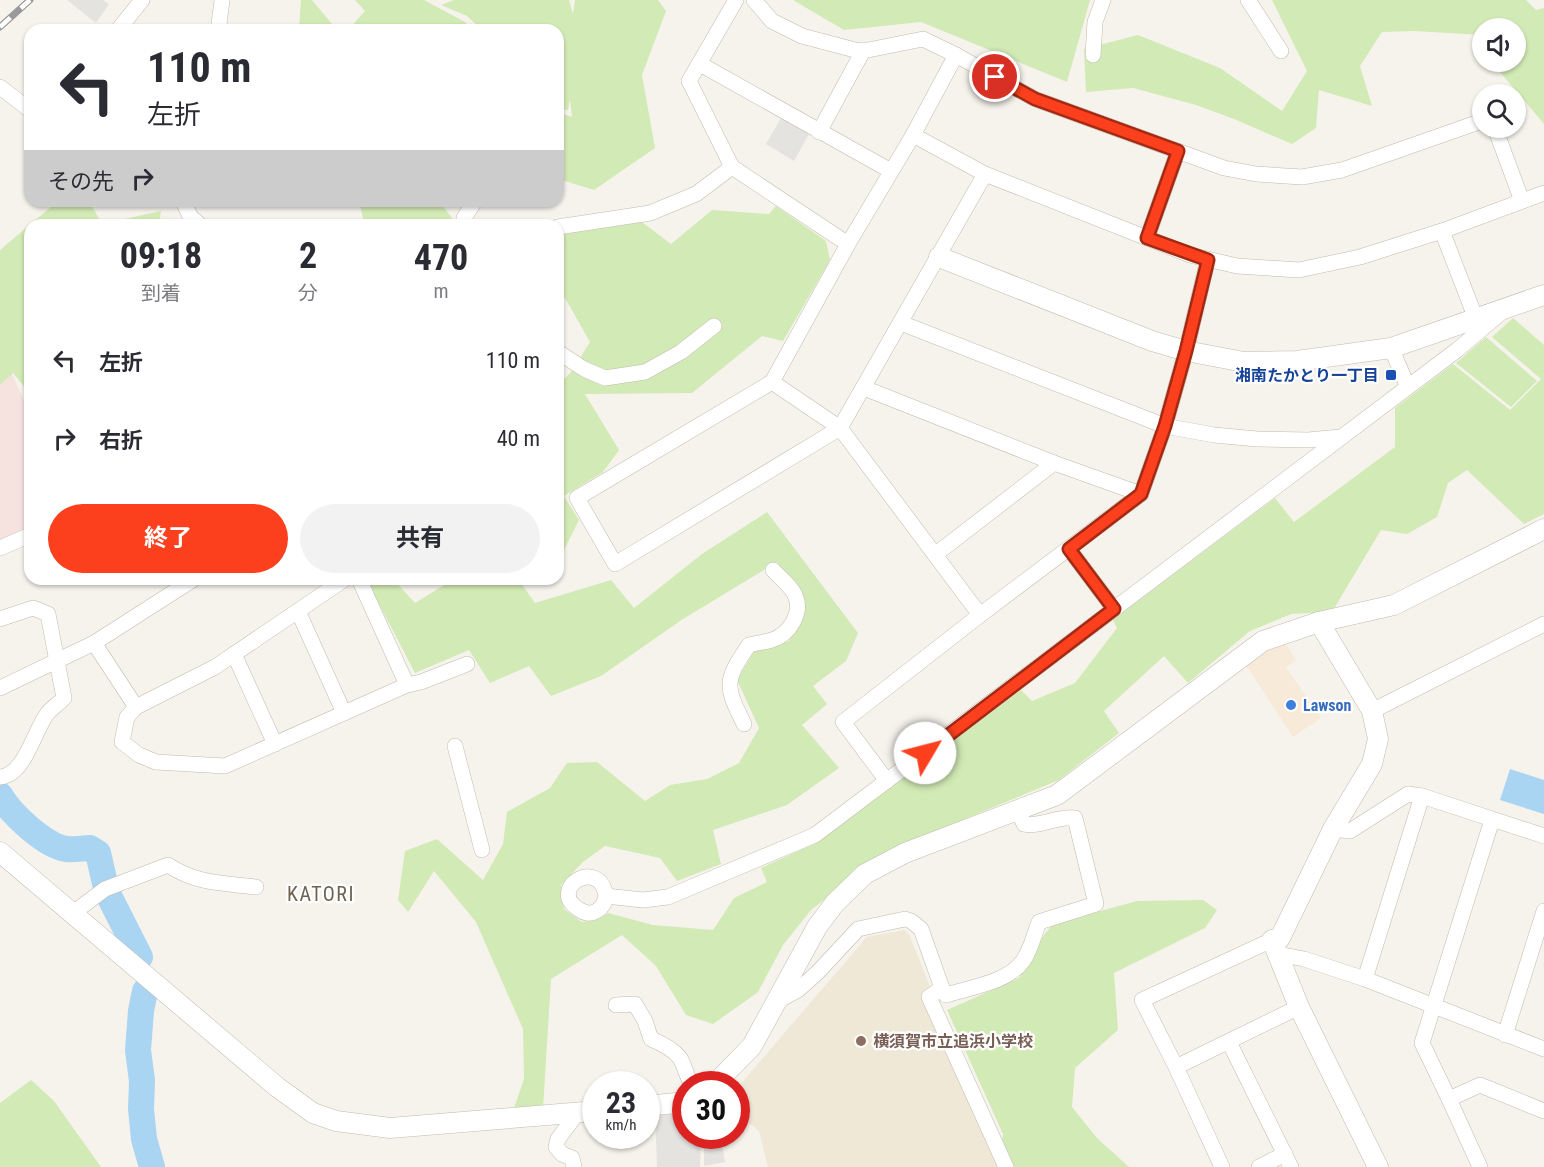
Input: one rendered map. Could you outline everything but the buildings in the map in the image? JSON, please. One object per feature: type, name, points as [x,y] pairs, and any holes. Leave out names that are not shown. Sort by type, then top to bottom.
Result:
[{"type":"street","points":[[123,24],[142,0]]},
{"type":"street","points":[[219,24],[222,0]]},
{"type":"street","points":[[736,0],[689,81],[732,167],[849,244]]},
{"type":"street","points":[[754,0],[772,21],[802,36],[863,51],[923,39],[956,54],[1035,99],[1224,168],[1256,174],[1302,177],[1342,170],[1472,124]]},
{"type":"street","points":[[1093,55],[1095,22],[1103,0]]},
{"type":"street","points":[[1248,0],[1281,51]]},
{"type":"street","points":[[819,132],[863,51]]},
{"type":"street","points":[[956,54],[913,135],[772,382],[577,498],[615,564],[840,428],[985,174]]},
{"type":"street","points":[[700,64],[891,171]]},
{"type":"street","points":[[0,87],[24,105]]},
{"type":"street","points":[[913,135],[985,174],[1147,238],[1208,260],[1237,266],[1299,270],[1360,256],[1442,231],[1544,194]]},
{"type":"street","points":[[1499,138],[1522,201]]},
{"type":"street","points":[[1147,238],[1178,151]]},
{"type":"street","points":[[564,226],[650,213],[696,194],[732,167]]},
{"type":"street","points":[[1442,231],[1476,319]]},
{"type":"street","points":[[939,257],[1152,341],[1186,351],[1244,362],[1297,361],[1391,348],[1544,295]]},
{"type":"street","points":[[887,782],[843,722],[1141,494],[1165,426],[1208,260]]},
{"type":"street","points":[[606,896],[643,900],[668,897],[815,835],[1457,350],[1506,309]]},
{"type":"street","points":[[901,323],[1165,426],[1214,435],[1257,439],[1308,440],[1341,437]]},
{"type":"street","points":[[564,356],[584,369],[605,378],[645,372],[681,352],[714,326]]},
{"type":"street","points":[[1391,348],[1408,387]]},
{"type":"street","points":[[772,382],[840,428],[980,615]]},
{"type":"street","points":[[864,388],[1054,463],[1141,494]]},
{"type":"street","points":[[936,554],[1054,463]]},
{"type":"street","points":[[728,1071],[752,1046],[816,927],[835,903],[865,874],[905,853],[1057,795],[1263,641],[1319,621],[1394,605],[1544,529]]},
{"type":"street","points":[[0,548],[24,538]]},
{"type":"street","points":[[1069,549],[1114,609]]},
{"type":"street","points":[[744,724],[730,696],[729,682],[736,664],[749,645],[774,639],[785,631],[796,618],[799,605],[794,592],[773,570]]},
{"type":"street","points":[[0,688],[94,643],[185,585]]},
{"type":"street","points":[[336,585],[234,654],[194,678],[136,706],[127,717],[122,742],[139,755],[156,762],[225,766],[407,685],[467,664]]},
{"type":"street","points":[[362,585],[407,685]]},
{"type":"street","points":[[0,619],[33,608],[48,614],[64,698],[47,714],[27,754],[15,770],[5,777],[0,777]]},
{"type":"street","points":[[298,611],[344,713]]},
{"type":"street","points":[[1222,1167],[1176,1066],[1142,1000],[1275,947],[1333,829],[1372,764],[1378,739],[1372,711],[1319,621]]},
{"type":"street","points":[[1372,711],[1539,627],[1544,642]]},
{"type":"street","points":[[94,643],[136,706]]},
{"type":"street","points":[[234,654],[275,744]]},
{"type":"street","points":[[455,746],[482,850]]},
{"type":"street","points":[[1333,829],[1350,831],[1408,794],[1422,796],[1544,836]]},
{"type":"street","points":[[1365,979],[1422,796]]},
{"type":"street","points":[[776,1002],[798,990],[858,929],[905,919],[921,930],[946,995],[999,979],[1014,970],[1029,950],[1039,922],[1096,904],[1075,818],[1062,817],[1034,825],[1024,824],[1018,810]]},
{"type":"street","points":[[1476,1166],[1449,1099],[1422,1043],[1492,820]]},
{"type":"street","points":[[0,852],[277,1088],[313,1113],[345,1124],[390,1128],[582,1111]]},
{"type":"street","points":[[73,913],[105,889],[168,865],[196,880],[256,887]]},
{"type":"street","points":[[1505,1035],[1544,911]]},
{"type":"street","points":[[1275,947],[1365,979],[1434,1008],[1544,1049]]},
{"type":"street","points":[[1275,947],[1299,1007],[1378,1167]]},
{"type":"street","points":[[942,988],[929,997],[1006,1167]]},
{"type":"street","points":[[616,1005],[635,1004],[651,1039],[666,1046],[680,1058],[684,1071]]},
{"type":"street","points":[[1176,1066],[1299,1007]]},
{"type":"street","points":[[1229,1042],[1288,1160],[1259,1167]]},
{"type":"street","points":[[1449,1099],[1479,1085],[1544,1111]]},
{"type":"street","points":[[574,1167],[572,1158],[562,1154],[556,1147],[558,1139],[582,1116]]},
{"type":"shaded area","points":[[67,0],[103,0],[109,4],[96,23]]},
{"type":"shaded area","points":[[781,118],[809,134],[794,161],[766,144]]},
{"type":"shaded area","points":[[0,348],[24,400],[24,529],[0,540]]},
{"type":"shaded area","points":[[1284,641],[1296,660],[1286,667],[1321,718],[1293,737],[1246,665]]},
{"type":"shaded area","name":"横須賀市立追浜小学校","points":[[904,930],[909,934],[1002,1167],[768,1167],[759,1131],[750,1124],[750,1073],[867,937]]},
{"type":"shaded area","points":[[660,1114],[672,1114],[672,1149],[701,1149],[700,1167],[657,1167],[656,1149],[660,1149]]},
{"type":"shaded area","points":[[704,1149],[723,1149],[725,1162],[704,1166]]},
{"type":"green space","points":[[301,0],[312,0],[332,24],[299,24]]},
{"type":"green space","points":[[355,0],[424,0],[467,24],[353,24],[365,11]]},
{"type":"green space","points":[[454,0],[569,0],[573,14],[575,0],[658,0],[666,11],[642,75],[655,148],[594,190],[564,181],[564,114],[572,117],[570,99],[568,110],[564,109],[564,24],[476,24],[467,16],[441,5]]},
{"type":"green space","points":[[793,0],[1090,0],[1067,82],[921,22],[844,30]]},
{"type":"green space","points":[[1272,0],[1526,0],[1536,10],[1544,8],[1544,124],[1526,103],[1526,84],[1510,84],[1500,72],[1526,72],[1526,18],[1472,18],[1472,34],[1414,31],[1382,32],[1360,66],[1372,106],[1319,90],[1316,128],[1292,144],[1196,105],[1133,88],[1086,92],[1084,49],[1138,35],[1220,68],[1282,111],[1307,71]]},
{"type":"green space","points":[[776,206],[826,241],[830,260],[783,341],[762,336],[692,393],[585,394],[619,450],[603,472],[564,496],[564,379],[590,342],[564,298],[564,234],[642,222],[671,244],[712,210],[769,214]]},
{"type":"green space","points":[[51,207],[92,207],[99,219],[37,219]]},
{"type":"green space","points":[[360,207],[444,207],[452,219],[363,219]]},
{"type":"green space","points":[[161,211],[160,219],[125,219]]},
{"type":"green space","points":[[24,230],[24,387],[13,373],[0,385],[0,250]]},
{"type":"green space","points":[[1513,318],[1544,345],[1544,514],[1524,524],[1467,470],[1448,483],[1437,517],[1407,534],[1381,530],[1332,612],[1291,614],[1250,631],[1188,683],[1164,656],[1104,711],[1119,733],[1059,780],[889,850],[811,910],[783,945],[758,992],[713,1024],[686,1015],[656,966],[622,935],[551,979],[543,1109],[513,1111],[524,1079],[523,1029],[476,922],[434,871],[408,912],[398,900],[405,851],[437,839],[483,880],[503,844],[507,812],[550,788],[567,763],[597,762],[645,801],[670,785],[707,779],[739,763],[759,728],[737,680],[756,648],[789,641],[804,599],[777,562],[683,619],[601,676],[551,696],[529,666],[490,683],[469,650],[415,673],[369,585],[398,585],[415,603],[444,585],[522,585],[535,603],[611,580],[634,608],[702,554],[767,512],[858,633],[846,661],[813,686],[827,704],[802,725],[839,768],[787,805],[713,830],[721,864],[677,881],[660,858],[605,846],[583,862],[561,885],[564,909],[582,922],[599,919],[608,913],[653,925],[713,930],[734,898],[767,882],[761,868],[816,843],[1021,690],[1032,701],[1075,683],[1117,628],[1113,620],[1275,498],[1294,522],[1395,447],[1395,408],[1453,364],[1510,410],[1541,379],[1492,337]]},
{"type":"green space","points":[[1486,337],[1537,381],[1511,407],[1456,363]]},
{"type":"green space","points":[[564,496],[579,520],[564,550]]},
{"type":"green space","points":[[1203,900],[1217,910],[1205,928],[1114,973],[1118,1030],[1075,1068],[1072,1107],[1097,1138],[1129,1167],[998,1167],[1003,1134],[947,1010],[1019,978],[1053,924],[1137,901]]},
{"type":"green space","points":[[31,1080],[54,1101],[101,1167],[0,1167],[0,1103]]},
{"type":"water","points":[[1510,769],[1544,780],[1544,814],[1500,800]]},
{"type":"waterway","points":[[0,795],[20,819],[48,842],[66,849],[90,848],[98,853],[107,892],[140,957]]},
{"type":"waterway","points":[[145,991],[138,1050],[142,1081],[141,1109],[144,1139],[152,1167]]},
{"type":"railway","points":[[0,27],[30,0]]},
{"type":"place","name":"湘南たかとり一丁目","points":[[1391,375]]},
{"type":"place","name":"Lawson","points":[[1291,705]]},
{"type":"place","name":"横須賀市立追浜小学校","points":[[861,1041]]},
{"type":"district","name":"KATORI","points":[[321,894]]},
{"type":"route","points":[[925,753],[1114,609],[1069,549],[1141,494],[1165,426],[1208,260],[1147,238],[1178,151],[1035,99],[995,77]]}]
